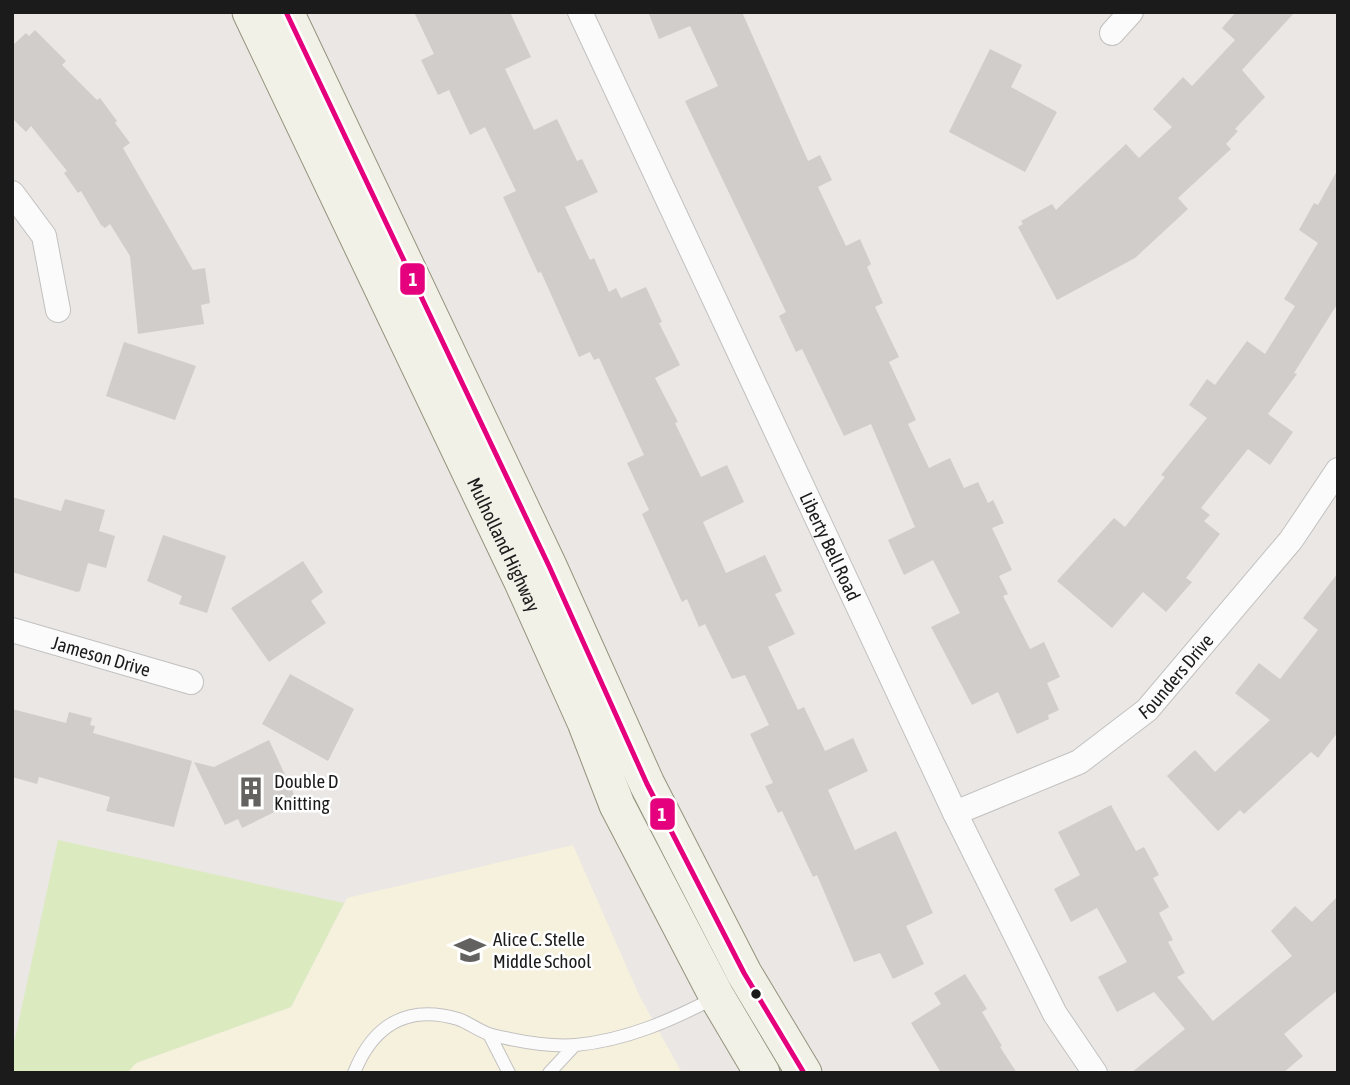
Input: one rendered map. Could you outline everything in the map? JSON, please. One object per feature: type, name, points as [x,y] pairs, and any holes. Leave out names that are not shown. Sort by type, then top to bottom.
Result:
[{"type":"main road","name":"Mulholland Highway","points":[[250,12],[522,582],[585,722],[617,805],[717,997],[762,1073]]},
{"type":"main road","name":"Mulholland Highway","points":[[286,12],[549,566],[647,784],[744,973],[804,1073]]},
{"type":"street","name":"Liberty Bell Road","points":[[580,12],[956,813],[1055,1014],[1095,1073]]},
{"type":"street","points":[[1112,33],[1131,12]]},
{"type":"street","points":[[12,193],[44,236],[58,310]]},
{"type":"street","name":"Founders Drive","points":[[956,813],[1079,762],[1147,710],[1290,540],[1338,470]]},
{"type":"street","name":"Jameson Drive","points":[[12,630],[191,682]]},
{"type":"lane","points":[[354,1073],[374,1036],[400,1018],[432,1013],[461,1020],[489,1034],[575,1045],[624,1036],[670,1021],[717,997]]},
{"type":"lane","points":[[489,1034],[509,1073]]},
{"type":"lane","points":[[549,1073],[575,1045]]},
{"type":"shaded area","name":"Alice C. Stelle Middle School","points":[[573,845],[640,997],[682,1073],[127,1073],[136,1063],[291,1007],[347,898]]},
{"type":"green space","points":[[58,840],[344,903],[291,1007],[136,1063],[127,1073],[12,1073],[12,1052]]},
{"type":"building","points":[[414,12],[510,12],[531,57],[505,69],[534,130],[557,119],[577,161],[582,159],[598,192],[565,207],[590,260],[594,258],[609,292],[616,288],[621,298],[646,287],[662,322],[659,323],[680,365],[655,378],[678,422],[675,423],[701,477],[727,465],[744,502],[703,522],[726,573],[765,555],[782,591],[775,594],[795,634],[768,647],[798,710],[804,707],[825,751],[853,738],[868,771],[828,790],[855,850],[896,831],[933,913],[906,926],[924,964],[893,979],[880,953],[854,962],[817,875],[813,877],[782,811],[778,813],[765,786],[773,783],[750,734],[769,725],[745,675],[732,679],[705,624],[699,627],[687,599],[682,602],[642,514],[649,510],[627,463],[644,455],[599,358],[594,360],[590,352],[579,357],[541,272],[538,273],[503,197],[516,191],[485,127],[470,135],[449,90],[438,95],[421,60],[434,54]]},
{"type":"building","points":[[648,12],[742,12],[808,161],[820,155],[832,180],[818,187],[846,246],[860,239],[871,264],[867,267],[883,303],[875,307],[899,357],[889,362],[916,420],[908,424],[929,468],[950,458],[964,488],[978,482],[988,503],[993,500],[1004,523],[992,528],[1012,570],[999,576],[1008,594],[1003,596],[1030,649],[1044,642],[1060,677],[1047,683],[1059,710],[1048,715],[1049,719],[1017,734],[998,692],[972,705],[931,627],[960,613],[933,560],[904,575],[888,540],[915,527],[871,424],[844,436],[802,349],[796,352],[779,316],[786,312],[685,101],[718,86],[690,26],[659,39]]},
{"type":"building","points":[[1236,12],[1295,12],[1242,70],[1265,97],[1235,129],[1238,131],[1226,144],[1231,149],[1178,198],[1188,209],[1135,258],[1057,300],[1018,227],[1023,224],[1021,221],[1052,204],[1056,210],[1126,144],[1139,158],[1172,127],[1153,109],[1183,77],[1192,86],[1235,40],[1222,28]]},
{"type":"building","points":[[35,30],[66,61],[62,65],[97,100],[100,98],[117,121],[115,123],[130,143],[123,148],[193,270],[205,268],[210,303],[201,305],[204,324],[138,334],[130,256],[110,224],[105,228],[101,225],[81,191],[78,193],[64,173],[67,171],[31,126],[26,132],[12,118],[12,46],[26,33],[29,36]]},
{"type":"building","points":[[990,49],[1022,65],[1011,87],[1057,112],[1025,172],[949,132]]},
{"type":"building","points":[[1338,169],[1338,303],[1294,373],[1297,374],[1268,414],[1293,432],[1270,465],[1248,449],[1201,508],[1210,515],[1204,521],[1220,534],[1186,578],[1192,582],[1166,612],[1143,592],[1112,628],[1057,581],[1114,518],[1125,527],[1165,477],[1161,475],[1207,418],[1189,405],[1207,379],[1215,385],[1247,341],[1265,354],[1295,306],[1284,299],[1318,243],[1299,230],[1314,203],[1318,205]]},
{"type":"building","points":[[124,342],[196,366],[175,420],[106,396]]},
{"type":"building","points":[[12,497],[61,511],[65,499],[105,510],[99,531],[115,536],[106,568],[88,563],[80,591],[77,592],[12,572]]},
{"type":"building","points":[[163,535],[226,556],[207,613],[179,604],[182,596],[147,581]]},
{"type":"building","points":[[303,561],[323,592],[311,601],[326,623],[269,662],[231,608]]},
{"type":"building","points":[[1338,573],[1338,732],[1318,758],[1311,752],[1244,814],[1240,810],[1218,831],[1167,776],[1195,750],[1215,772],[1270,720],[1235,693],[1259,663],[1280,679],[1318,630],[1303,618]]},
{"type":"building","points":[[290,674],[354,709],[328,761],[262,724]]},
{"type":"building","points":[[12,709],[66,723],[69,712],[92,718],[90,725],[95,726],[93,733],[192,761],[174,827],[106,811],[110,797],[39,777],[37,784],[12,777]]},
{"type":"building","name":"Double D Knitting","points":[[269,740],[297,801],[242,828],[238,819],[225,825],[194,762],[214,767]]},
{"type":"building","points":[[1111,805],[1136,851],[1144,847],[1159,875],[1153,878],[1169,907],[1159,913],[1173,940],[1168,942],[1185,973],[1177,977],[1213,1021],[1292,956],[1271,931],[1295,906],[1312,922],[1338,896],[1338,990],[1284,1034],[1303,1056],[1283,1073],[1131,1073],[1185,1029],[1154,992],[1117,1012],[1098,977],[1127,962],[1097,908],[1071,922],[1054,889],[1080,875],[1058,832]]},
{"type":"building","points":[[965,974],[987,1009],[982,1012],[1017,1073],[941,1073],[911,1023],[941,1004],[934,993]]},
{"type":"transit line","name":"1","points":[[286,12],[549,566],[647,784],[744,973],[804,1073]]},
{"type":"place","name":"Double D Knitting","points":[[251,792]]},
{"type":"place","name":"Alice C. Stelle Middle School","points":[[470,950]]}]
